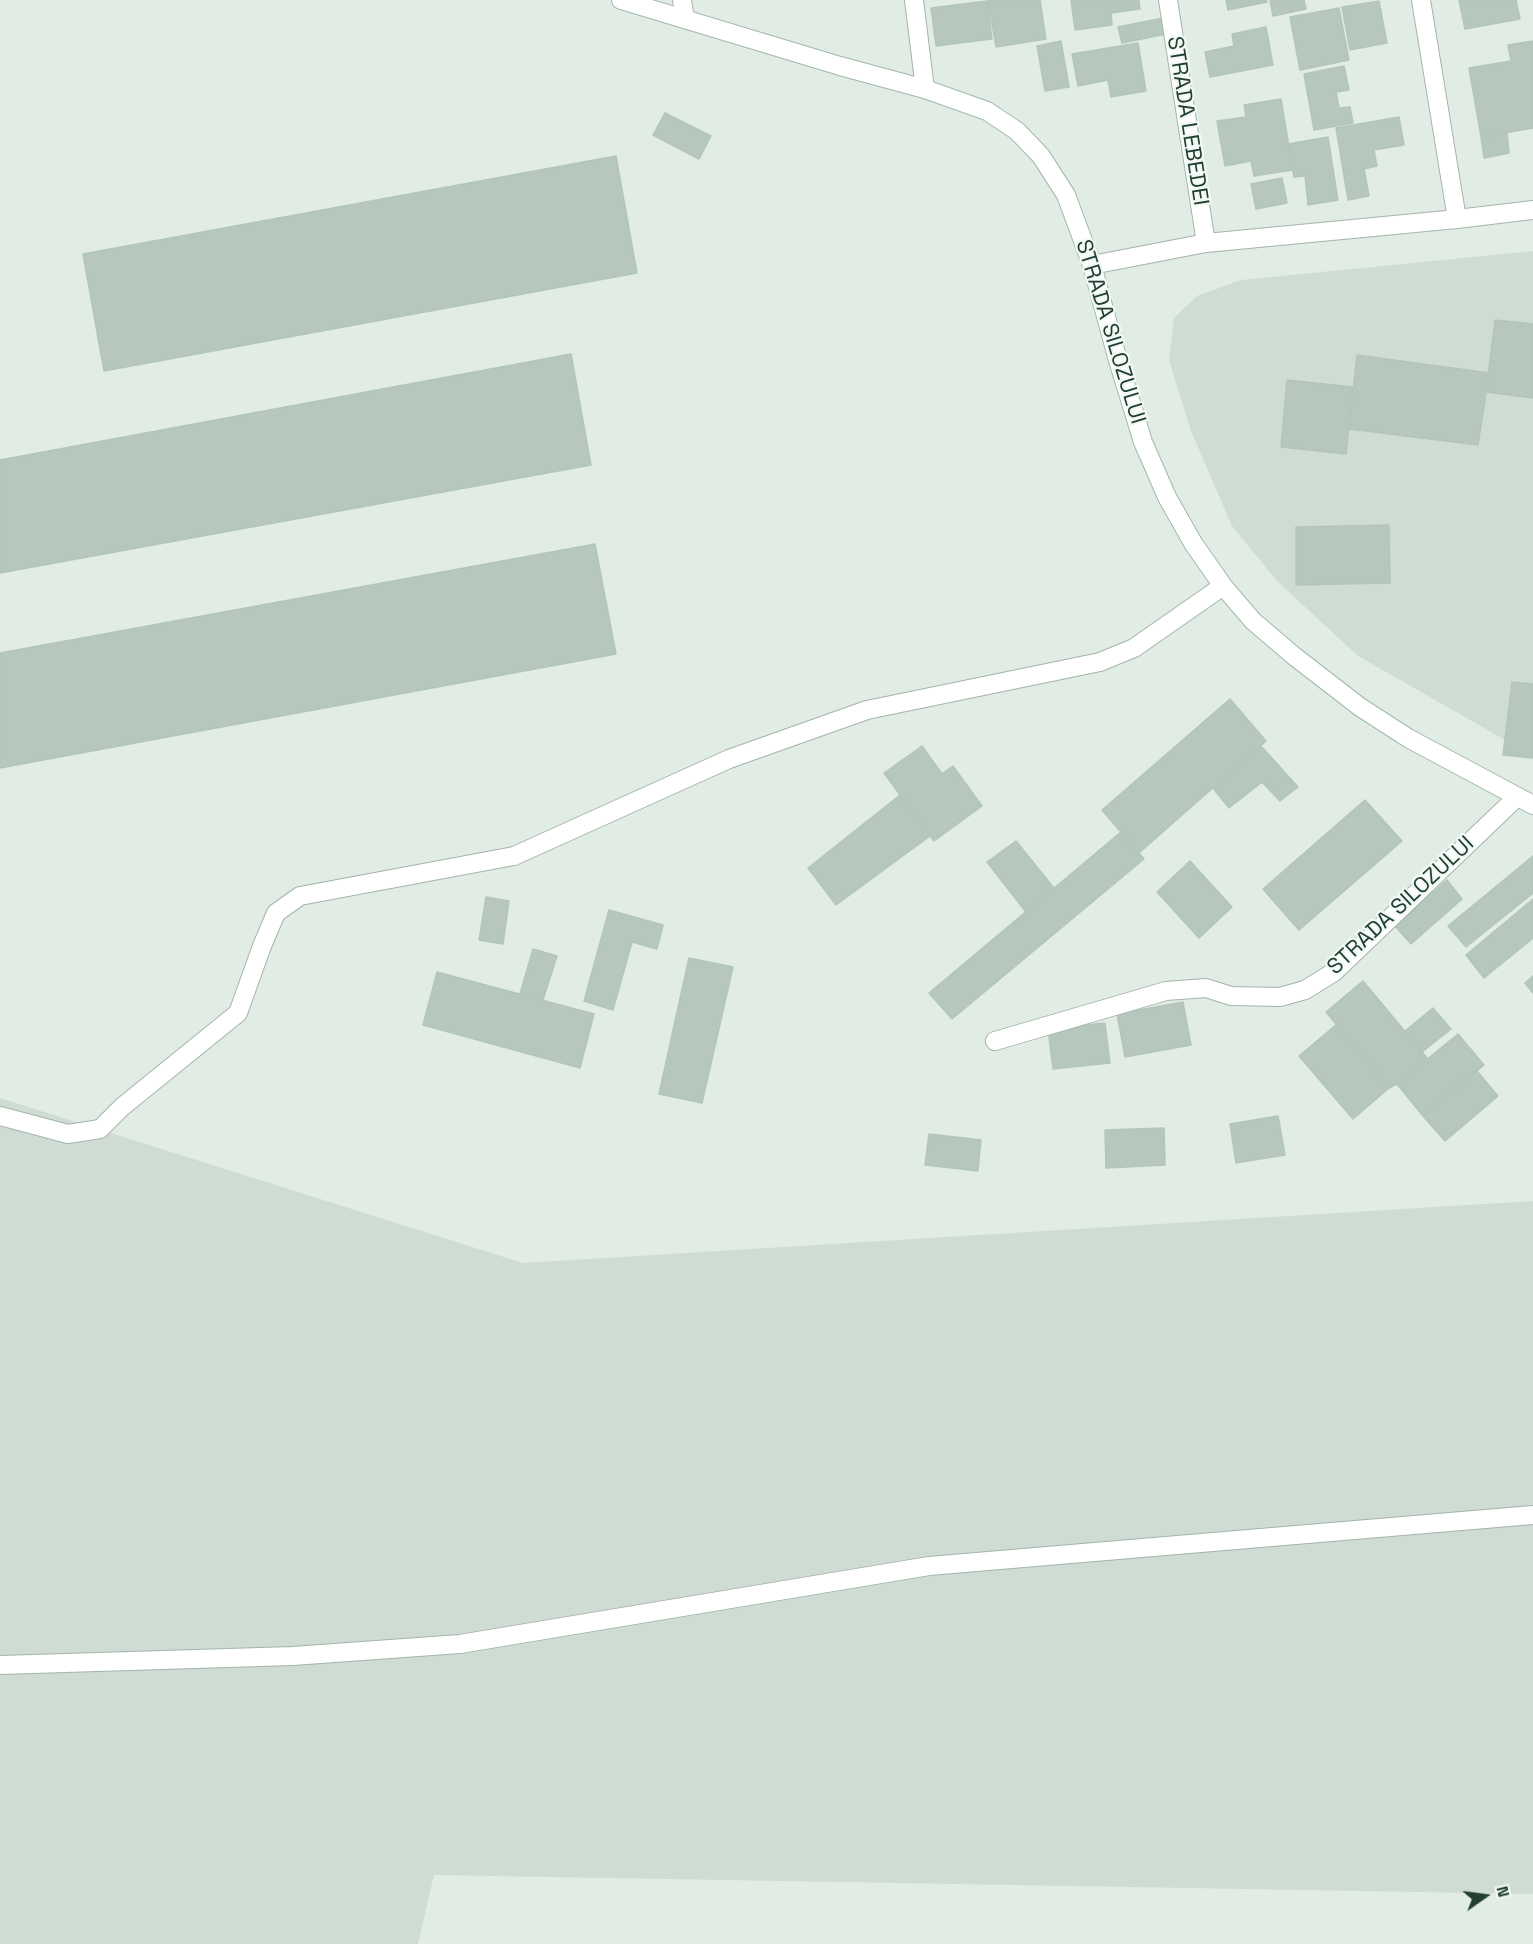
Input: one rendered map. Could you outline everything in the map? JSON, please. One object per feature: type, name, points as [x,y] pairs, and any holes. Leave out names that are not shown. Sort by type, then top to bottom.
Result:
[{"type":"street","name":"STRADA SILOZULUI","points":[[621,0],[925,89],[987,111],[1017,131],[1041,156],[1065,195],[1092,265],[1143,442],[1167,497],[1192,543],[1223,586],[1252,621],[1360,707],[1408,738],[1525,801],[1334,972],[1305,990],[1280,997],[1231,996],[1206,988],[1166,991],[995,1041]]},
{"type":"street","points":[[682,0],[685,19]]},
{"type":"street","points":[[914,0],[925,89]]},
{"type":"street","name":"STRADA LEBEDEI","points":[[1168,0],[1206,243]]},
{"type":"street","points":[[1421,0],[1457,219]]},
{"type":"street","points":[[1092,265],[1206,243],[1533,210]]},
{"type":"street","points":[[0,1116],[68,1134],[100,1129],[122,1107],[238,1013],[276,913],[300,896],[514,856],[729,759],[867,710],[1100,662],[1134,648],[1223,586]]},
{"type":"street","points":[[0,1665],[293,1656],[460,1644],[929,1566],[1533,1515]]},
{"type":"shaded area","points":[[1533,251],[1533,756],[1358,656],[1277,581],[1232,526],[1191,431],[1169,360],[1174,318],[1197,296],[1241,280]]},
{"type":"shaded area","points":[[0,1098],[523,1263],[1533,1201],[1533,1894],[434,1875],[418,1944],[0,1944]]},
{"type":"building","points":[[988,0],[1040,0],[1046,39],[996,47]]},
{"type":"building","points":[[1071,0],[1139,0],[1140,9],[1111,13],[1112,25],[1075,30]]},
{"type":"building","points":[[1226,0],[1266,0],[1267,2],[1228,10]]},
{"type":"building","points":[[1270,0],[1304,0],[1306,9],[1273,16]]},
{"type":"building","points":[[1459,0],[1516,0],[1520,19],[1465,29]]},
{"type":"building","points":[[987,1],[992,39],[936,46],[931,8]]},
{"type":"building","points":[[1379,1],[1387,43],[1350,50],[1342,7]]},
{"type":"building","points":[[1339,8],[1349,60],[1300,70],[1290,17]]},
{"type":"building","points":[[1163,18],[1166,34],[1122,43],[1118,27]]},
{"type":"building","points":[[1266,27],[1273,65],[1210,77],[1205,52],[1234,46],[1232,34]]},
{"type":"building","points":[[1061,41],[1069,87],[1045,91],[1037,46]]},
{"type":"building","points":[[1533,41],[1533,128],[1481,137],[1469,68],[1511,61],[1508,45]]},
{"type":"building","points":[[1138,43],[1146,91],[1111,97],[1108,80],[1078,86],[1072,54]]},
{"type":"building","points":[[1344,66],[1349,90],[1336,92],[1339,108],[1350,107],[1353,123],[1314,130],[1304,74]]},
{"type":"building","points":[[1281,99],[1293,170],[1254,176],[1251,161],[1225,166],[1217,121],[1246,117],[1244,105]]},
{"type":"building","points":[[665,113],[711,136],[699,159],[653,135]]},
{"type":"building","points":[[1399,117],[1404,145],[1374,150],[1377,166],[1364,169],[1369,196],[1348,200],[1336,128]]},
{"type":"building","points":[[1507,133],[1509,153],[1484,158],[1481,137]]},
{"type":"building","points":[[1328,137],[1338,200],[1308,205],[1305,176],[1294,177],[1288,144]]},
{"type":"building","points":[[616,156],[637,273],[104,371],[83,254]]},
{"type":"building","points":[[1282,178],[1287,203],[1256,209],[1251,184]]},
{"type":"building","points":[[1495,320],[1533,324],[1533,398],[1486,392]]},
{"type":"building","points":[[571,354],[591,465],[0,573],[0,460]]},
{"type":"building","points":[[1357,355],[1489,373],[1478,445],[1349,429]]},
{"type":"building","points":[[1287,380],[1353,387],[1346,454],[1281,447]]},
{"type":"building","points":[[1389,525],[1390,583],[1296,585],[1296,527]]},
{"type":"building","points":[[595,544],[616,654],[0,768],[0,653]]},
{"type":"building","points":[[1512,682],[1533,684],[1533,758],[1503,755]]},
{"type":"building","points":[[1230,699],[1266,741],[1139,853],[1102,810]]},
{"type":"building","points":[[922,746],[942,774],[953,766],[982,806],[934,841],[884,773]]},
{"type":"building","points":[[1261,746],[1298,787],[1280,801],[1262,782],[1229,808],[1213,788]]},
{"type":"building","points":[[900,795],[930,836],[836,905],[808,868]]},
{"type":"building","points":[[1365,800],[1402,841],[1299,930],[1263,889]]},
{"type":"building","points":[[1121,832],[1144,859],[952,1019],[929,993]]},
{"type":"building","points":[[1016,841],[1054,888],[1026,912],[987,862]]},
{"type":"building","points":[[1533,856],[1533,893],[1466,947],[1448,926]]},
{"type":"building","points":[[1190,861],[1232,907],[1199,938],[1157,892]]},
{"type":"building","points":[[1447,880],[1462,899],[1411,944],[1395,926]]},
{"type":"building","points":[[486,897],[509,901],[503,944],[479,940]]},
{"type":"building","points":[[1533,899],[1533,938],[1484,978],[1466,955]]},
{"type":"building","points":[[609,910],[663,925],[657,949],[632,942],[613,1010],[584,1001]]},
{"type":"building","points":[[533,949],[557,956],[543,1000],[520,994]]},
{"type":"building","points":[[689,958],[733,967],[702,1103],[659,1094]]},
{"type":"building","points":[[437,972],[594,1014],[580,1068],[423,1025]]},
{"type":"building","points":[[1533,976],[1533,993],[1525,983]]},
{"type":"building","points":[[1363,981],[1428,1059],[1389,1088],[1326,1012]]},
{"type":"building","points":[[1183,1002],[1191,1045],[1125,1057],[1117,1014]]},
{"type":"building","points":[[1433,1008],[1451,1029],[1422,1052],[1405,1031]]},
{"type":"building","points":[[1105,1023],[1110,1063],[1053,1069],[1048,1029]]},
{"type":"building","points":[[1337,1024],[1389,1088],[1353,1119],[1299,1056]]},
{"type":"building","points":[[1458,1034],[1484,1065],[1423,1116],[1397,1084]]},
{"type":"building","points":[[1476,1070],[1498,1096],[1445,1141],[1423,1116]]},
{"type":"building","points":[[1278,1116],[1285,1155],[1236,1163],[1230,1124]]},
{"type":"building","points":[[1164,1128],[1165,1165],[1106,1168],[1105,1130]]},
{"type":"building","points":[[929,1134],[981,1140],[978,1171],[925,1165]]}]
